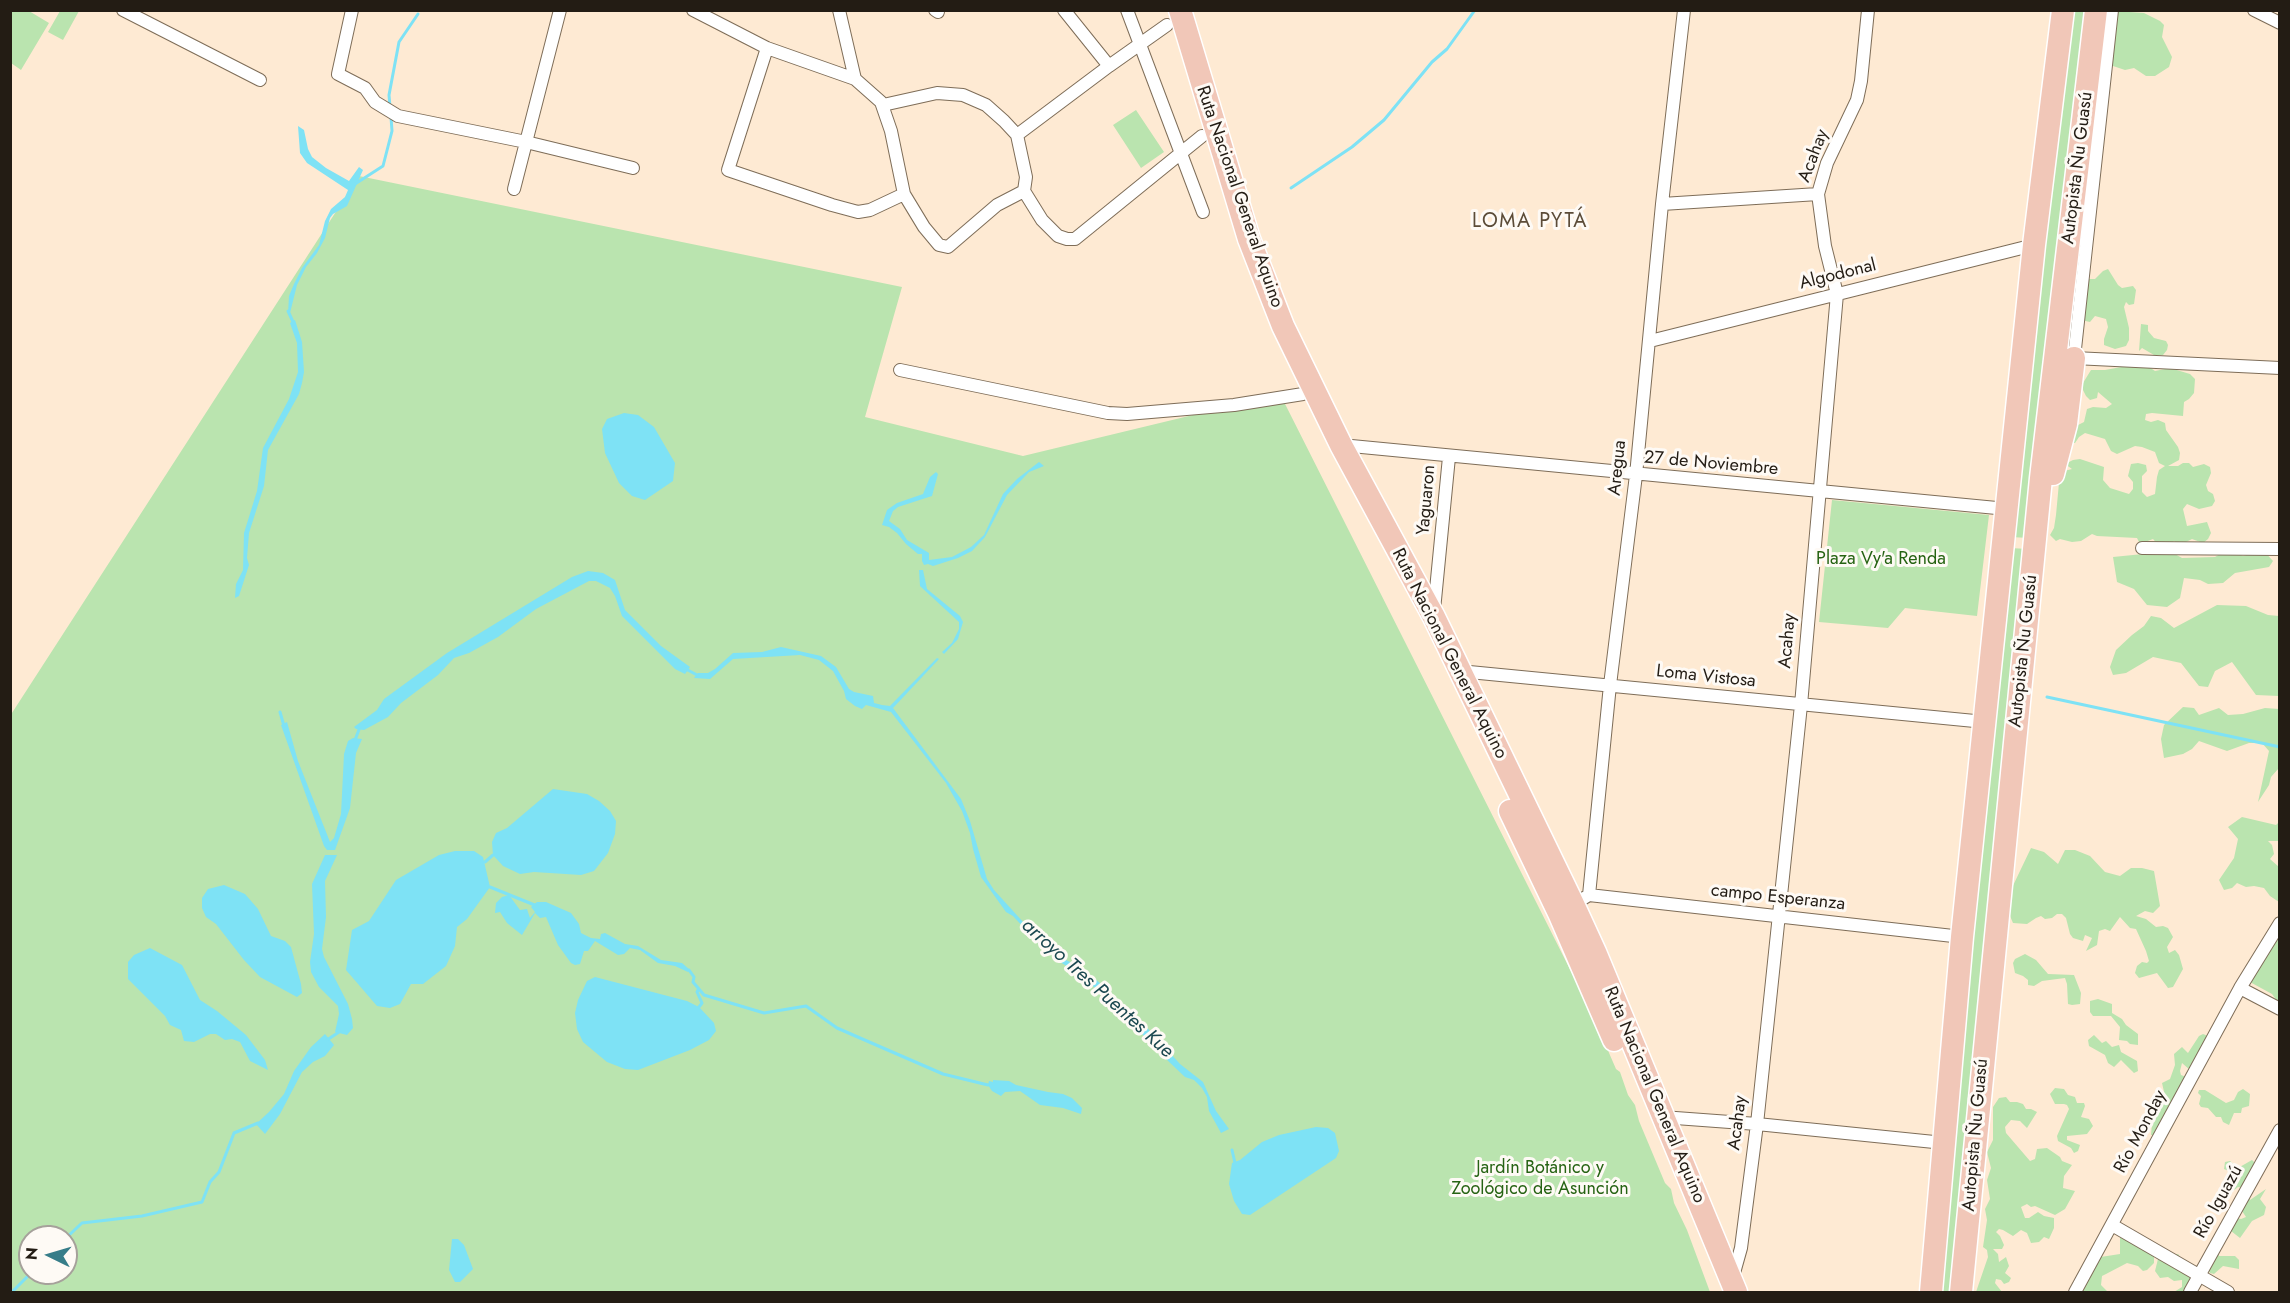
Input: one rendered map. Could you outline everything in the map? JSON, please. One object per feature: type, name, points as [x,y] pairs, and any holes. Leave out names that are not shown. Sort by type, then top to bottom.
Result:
[{"type":"highway","points":[[2038,212],[2031,164],[2048,10]]},
{"type":"highway","name":"Autopista Ñu Guasú","points":[[1931,1293],[1962,937],[2034,245],[2063,10]]},
{"type":"highway","name":"Autopista Ñu Guasú","points":[[1961,1293],[2037,526],[2096,10]]},
{"type":"highway","name":"Ruta Nacional General Aquino","points":[[1170,15],[1202,136],[1255,288],[1303,394],[1446,675],[1573,904],[1730,1289]]},
{"type":"highway","name":"Ruta Nacional General Aquino","points":[[1170,15],[1266,284],[1341,445],[1434,618],[1573,904],[1595,952],[1730,1289]]},
{"type":"highway","points":[[2037,526],[2066,424],[2074,358]]},
{"type":"street","points":[[123,10],[260,80]]},
{"type":"street","points":[[352,10],[338,75],[365,88],[375,102],[398,116],[526,142],[633,168]]},
{"type":"street","points":[[514,189],[560,10]]},
{"type":"street","points":[[693,10],[767,48],[855,79],[883,105],[891,131],[904,194],[924,227],[939,245],[948,247],[997,205],[1024,190]]},
{"type":"street","points":[[840,10],[855,79]]},
{"type":"street","points":[[1064,10],[1109,66]]},
{"type":"street","points":[[1126,10],[1203,212]]},
{"type":"street","name":"Aregua","points":[[1573,904],[1610,685],[1636,475],[1662,204],[1684,10]]},
{"type":"street","name":"Acahay","points":[[1730,1289],[1741,1248],[1757,1124],[1801,705],[1837,294],[1825,246],[1818,194],[1827,163],[1857,100],[1868,10]]},
{"type":"street","points":[[2112,10],[2074,358],[2280,368]]},
{"type":"street","points":[[2254,10],[2280,23]]},
{"type":"street","points":[[1017,135],[1139,45],[1170,15]]},
{"type":"street","points":[[767,48],[728,170],[832,206],[858,212],[870,210],[904,194]]},
{"type":"street","points":[[883,105],[937,93],[963,95],[986,105],[1017,135],[1026,177],[1024,190],[1042,220],[1058,236],[1067,239],[1075,239],[1202,136]]},
{"type":"street","points":[[1662,204],[1818,194]]},
{"type":"street","name":"Algodonal","points":[[1650,341],[2034,245]]},
{"type":"street","points":[[900,370],[1108,413],[1127,414],[1234,405],[1303,394]]},
{"type":"street","name":"27 de Noviembre","points":[[1341,445],[2007,509]]},
{"type":"street","name":"Yaguaron","points":[[1434,618],[1449,457]]},
{"type":"street","points":[[2142,548],[2280,549]]},
{"type":"street","name":"Loma Vistosa","points":[[1459,671],[1985,722]]},
{"type":"street","name":"campo Esperanza","points":[[1573,904],[1778,916],[1962,937]]},
{"type":"street","name":"Río Monday","points":[[2075,1293],[2240,988],[2280,923]]},
{"type":"street","points":[[2240,988],[2280,1010]]},
{"type":"street","points":[[1662,1117],[1944,1143]]},
{"type":"street","name":"Río Iguazú","points":[[2190,1293],[2280,1130]]},
{"type":"street","points":[[2112,1225],[2228,1293]]},
{"type":"green space","points":[[10,11],[29,11],[49,23],[21,70],[11,63]]},
{"type":"green space","points":[[60,11],[79,11],[63,40],[48,32]]},
{"type":"green space","points":[[2072,11],[2092,11],[2030,538],[2010,537]]},
{"type":"green space","points":[[2115,11],[2144,13],[2164,25],[2162,37],[2172,57],[2169,67],[2155,76],[2146,76],[2134,68],[2125,70],[2108,62],[2115,41]]},
{"type":"green space","points":[[1136,110],[1164,152],[1141,168],[1113,125]]},
{"type":"green space","name":"Jardín Botánico y Zoológico de Asunción","points":[[359,176],[902,287],[865,417],[1023,456],[1280,394],[1590,1009],[1616,1069],[1620,1072],[1628,1095],[1635,1105],[1639,1121],[1665,1183],[1671,1189],[1674,1203],[1687,1230],[1710,1292],[11,1292],[10,716]]},
{"type":"green space","points":[[2108,269],[2122,288],[2133,286],[2136,290],[2134,304],[2129,305],[2126,302],[2124,307],[2129,340],[2126,346],[2115,349],[2104,345],[2108,327],[2106,319],[2095,316],[2090,322],[2081,320],[2089,279],[2095,279]]},
{"type":"green space","points":[[2141,324],[2148,325],[2148,331],[2154,338],[2166,341],[2167,350],[2163,355],[2154,355],[2142,348],[2139,351]]},
{"type":"green space","points":[[2143,363],[2155,371],[2170,368],[2190,374],[2195,379],[2194,393],[2184,402],[2183,416],[2152,413],[2146,414],[2145,420],[2151,422],[2158,420],[2165,423],[2166,430],[2178,447],[2179,460],[2168,466],[2189,463],[2193,467],[2204,464],[2210,467],[2211,473],[2206,485],[2215,501],[2212,506],[2199,509],[2187,504],[2183,509],[2187,526],[2207,522],[2211,533],[2208,539],[2203,543],[2192,539],[2180,545],[2174,541],[2166,549],[2182,558],[2215,557],[2229,549],[2243,556],[2263,550],[2273,561],[2269,567],[2235,573],[2223,583],[2208,584],[2200,580],[2184,578],[2180,598],[2167,607],[2147,605],[2134,589],[2117,582],[2113,557],[2164,549],[2153,539],[2140,544],[2137,538],[2092,534],[2081,541],[2072,542],[2060,539],[2056,541],[2050,535],[2054,528],[2060,472],[2072,469],[2065,464],[2073,460],[2080,459],[2104,467],[2103,480],[2110,488],[2129,494],[2133,489],[2133,482],[2128,476],[2131,464],[2146,465],[2147,471],[2142,476],[2142,492],[2147,497],[2155,494],[2159,470],[2165,466],[2159,463],[2155,452],[2135,446],[2117,454],[2111,451],[2105,439],[2085,433],[2075,443],[2070,443],[2071,420],[2078,425],[2084,422],[2087,409],[2106,408],[2112,404],[2098,392],[2097,398],[2090,400],[2086,396],[2083,383],[2091,370],[2105,370]]},
{"type":"green space","name":"Plaza Vy'a Renda","points":[[1832,500],[1989,515],[1977,616],[1905,608],[1888,628],[1819,622]]},
{"type":"green space","points":[[2009,548],[2029,549],[1954,1292],[1939,1292]]},
{"type":"green space","points":[[2217,605],[2246,606],[2268,615],[2279,616],[2279,696],[2256,695],[2232,662],[2215,671],[2208,687],[2199,686],[2181,663],[2153,657],[2126,673],[2113,675],[2110,667],[2116,650],[2144,626],[2151,616],[2161,618],[2174,628]]},
{"type":"green space","points":[[2183,707],[2194,708],[2199,715],[2219,708],[2228,715],[2243,714],[2265,708],[2279,709],[2279,768],[2271,777],[2269,785],[2258,802],[2269,751],[2262,743],[2249,743],[2227,751],[2199,741],[2183,754],[2164,758],[2161,739],[2164,725]]},
{"type":"green space","points":[[2242,817],[2276,825],[2279,822],[2279,841],[2268,841],[2272,845],[2274,854],[2270,859],[2279,867],[2279,902],[2264,888],[2246,887],[2237,883],[2232,888],[2224,890],[2219,880],[2234,858],[2238,839],[2228,827]]},
{"type":"green space","points":[[2031,848],[2044,852],[2058,864],[2065,850],[2075,850],[2090,856],[2105,872],[2120,876],[2131,868],[2154,871],[2160,906],[2153,913],[2145,911],[2136,916],[2146,919],[2156,927],[2168,928],[2173,937],[2167,947],[2169,953],[2175,950],[2179,955],[2183,969],[2173,987],[2168,988],[2157,973],[2139,978],[2135,973],[2137,966],[2149,961],[2136,929],[2130,928],[2120,917],[2110,931],[2105,929],[2099,931],[2097,945],[2086,951],[2092,938],[2085,935],[2083,941],[2073,938],[2066,918],[2062,914],[2045,919],[2041,916],[2027,924],[2013,923],[2007,909],[2009,894]]},
{"type":"green space","points":[[2279,925],[2279,1004],[2272,994],[2250,982]]},
{"type":"green space","points":[[2025,954],[2036,960],[2048,974],[2074,975],[2081,993],[2080,1004],[2068,1004],[2065,978],[2042,981],[2034,986],[2028,985],[2028,980],[2015,973],[2013,963],[2015,959]]},
{"type":"green space","points":[[2098,999],[2112,1004],[2112,1013],[2138,1034],[2138,1045],[2119,1040],[2120,1027],[2111,1016],[2093,1016],[2090,1012],[2090,1001]]},
{"type":"green space","points":[[2203,1034],[2208,1036],[2190,1070],[2182,1063],[2181,1075],[2186,1077],[2170,1113],[2164,1116],[2154,1135],[2151,1135],[2153,1113],[2165,1096],[2162,1083],[2170,1079],[2175,1065],[2174,1054],[2182,1047],[2188,1053],[2199,1036]]},
{"type":"green space","points":[[2094,1035],[2102,1043],[2106,1041],[2112,1047],[2119,1045],[2121,1052],[2137,1061],[2138,1071],[2134,1073],[2121,1060],[2114,1067],[2108,1063],[2105,1055],[2089,1046],[2088,1040]]},
{"type":"green space","points":[[2055,1088],[2064,1089],[2068,1095],[2075,1097],[2077,1103],[2084,1103],[2081,1117],[2089,1119],[2093,1126],[2087,1134],[2067,1136],[2067,1140],[2080,1145],[2078,1151],[2074,1153],[2071,1148],[2058,1141],[2057,1136],[2069,1109],[2067,1105],[2055,1104],[2050,1094]]},
{"type":"green space","points":[[2243,1089],[2250,1094],[2249,1106],[2242,1108],[2241,1113],[2234,1113],[2229,1125],[2223,1122],[2221,1117],[2216,1117],[2208,1108],[2201,1107],[2199,1104],[2201,1096],[2198,1093],[2199,1090],[2205,1090],[2226,1103],[2234,1100],[2238,1092]]},
{"type":"green space","points":[[2006,1097],[2010,1102],[2023,1104],[2026,1109],[2037,1112],[2027,1128],[2020,1121],[2011,1120],[2005,1127],[2006,1133],[2030,1161],[2035,1159],[2037,1149],[2047,1148],[2062,1161],[2072,1165],[2064,1176],[2063,1188],[2075,1191],[2065,1209],[2055,1215],[2027,1204],[2021,1207],[2025,1218],[2038,1212],[2054,1218],[2054,1228],[2049,1239],[2044,1237],[2039,1242],[2031,1243],[2027,1233],[2021,1230],[2013,1236],[1999,1229],[1996,1232],[2004,1245],[2002,1249],[1993,1249],[1998,1254],[1999,1262],[2006,1257],[2009,1266],[2005,1273],[2011,1278],[2004,1284],[2001,1280],[1996,1279],[1995,1283],[2002,1292],[1976,1292],[1988,1257],[1987,1250],[1983,1247],[1987,1220],[1985,1209],[1990,1199],[1987,1180],[1991,1168],[1987,1152],[1993,1140],[1993,1107],[1999,1098]]},
{"type":"green space","points":[[2252,1160],[2256,1164],[2244,1188],[2238,1187],[2233,1191],[2228,1184],[2230,1179],[2236,1179],[2236,1174],[2224,1169],[2225,1162],[2230,1161],[2238,1168]]},
{"type":"green space","points":[[2266,1189],[2260,1199],[2266,1207],[2264,1215],[2252,1221],[2240,1238],[2231,1231],[2234,1217],[2241,1219],[2246,1217],[2242,1211],[2250,1196],[2250,1200]]},
{"type":"green space","points":[[2120,1235],[2154,1253],[2154,1263],[2143,1271],[2138,1266],[2127,1263],[2102,1276],[2101,1285],[2108,1292],[2079,1292],[2083,1291],[2094,1258],[2120,1254]]},
{"type":"green space","points":[[2219,1252],[2219,1256],[2235,1256],[2239,1260],[2239,1269],[2223,1266],[2214,1274],[2210,1273],[2206,1266]]},
{"type":"green space","points":[[2178,1254],[2193,1275],[2185,1287],[2189,1292],[2174,1292],[2182,1287],[2182,1280],[2160,1278],[2155,1271],[2158,1259],[2172,1265],[2174,1255]]},
{"type":"water","points":[[298,126],[304,130],[312,157],[326,168],[349,181],[359,167],[363,170],[347,206],[330,218],[325,238],[297,285],[288,314],[289,296],[294,284],[302,268],[319,245],[325,221],[331,209],[345,197],[348,190],[307,163],[300,153]]},
{"type":"water","points":[[295,320],[302,342],[304,372],[302,383],[299,394],[268,450],[264,486],[249,533],[247,558],[249,565],[239,596],[235,598],[236,584],[243,570],[244,533],[257,491],[263,448],[289,399],[298,372],[297,343],[290,323]]},
{"type":"water","points":[[624,413],[638,415],[654,427],[675,463],[673,481],[645,500],[632,496],[619,483],[605,453],[602,429],[607,419]]},
{"type":"water","points":[[1039,462],[1044,466],[1029,472],[1007,495],[985,537],[972,551],[958,558],[933,566],[924,565],[922,554],[918,554],[889,527],[882,525],[887,510],[897,503],[923,494],[930,477],[936,472],[938,474],[932,496],[898,507],[893,511],[889,521],[900,529],[907,540],[929,553],[929,560],[952,557],[971,547],[984,535],[1003,494],[1017,479]]},
{"type":"water","points":[[919,570],[923,570],[927,589],[960,616],[963,622],[958,639],[944,654],[942,652],[952,643],[959,629],[959,622],[920,586]]},
{"type":"water","points":[[588,571],[603,573],[615,580],[625,610],[661,646],[690,667],[685,674],[675,669],[622,616],[610,588],[596,581],[589,581],[536,609],[498,637],[469,653],[454,658],[438,675],[401,703],[388,717],[364,730],[354,727],[377,710],[384,699],[447,653],[572,577]]},
{"type":"water","points":[[781,647],[821,656],[836,667],[849,689],[873,696],[874,703],[890,706],[937,658],[939,659],[893,708],[961,799],[987,879],[994,890],[1043,944],[1062,958],[1082,968],[1101,984],[1113,998],[1109,1002],[1083,976],[1060,962],[1038,943],[1013,916],[1006,912],[981,877],[962,811],[946,783],[891,712],[866,705],[862,709],[855,706],[846,699],[833,671],[819,660],[800,655],[733,659],[710,679],[694,678],[698,673],[708,673],[715,669],[733,653],[762,652]]},
{"type":"water","points":[[287,722],[298,761],[330,842],[334,838],[341,814],[344,754],[348,741],[353,738],[362,739],[356,753],[350,808],[335,850],[327,850],[324,846],[281,725]]},
{"type":"water","points":[[553,789],[587,794],[610,811],[616,821],[615,834],[608,853],[594,871],[581,875],[534,872],[520,874],[503,866],[493,855],[492,842],[496,833],[507,828]]},
{"type":"water","points":[[455,851],[474,851],[483,857],[490,887],[467,919],[457,927],[455,946],[446,966],[423,984],[411,984],[400,1004],[390,1008],[377,1006],[346,970],[352,930],[369,921],[396,880],[439,855]]},
{"type":"water","points":[[325,855],[337,855],[325,881],[326,917],[322,949],[348,1004],[353,1028],[347,1035],[335,1032],[339,1014],[338,1006],[319,987],[311,972],[314,934],[312,884]]},
{"type":"water","points":[[224,885],[245,894],[258,909],[271,936],[285,941],[291,947],[301,984],[302,993],[297,997],[260,977],[216,924],[206,917],[202,908],[202,898],[208,889]]},
{"type":"water","points":[[509,895],[520,910],[527,909],[530,918],[535,912],[531,907],[537,902],[546,902],[571,913],[579,924],[581,933],[591,938],[600,939],[601,934],[605,933],[625,944],[638,946],[661,960],[682,963],[690,970],[688,972],[675,966],[658,963],[640,950],[630,948],[624,954],[618,955],[595,941],[588,951],[584,951],[580,964],[575,965],[558,945],[546,917],[540,918],[535,913],[522,935],[507,923],[500,912],[495,913],[496,903],[502,897]]},
{"type":"water","points":[[150,948],[182,965],[200,1000],[246,1035],[265,1060],[268,1070],[250,1061],[240,1042],[232,1039],[225,1040],[216,1034],[210,1034],[194,1042],[184,1041],[181,1030],[170,1025],[165,1016],[128,979],[128,962],[134,955]]},
{"type":"water","points":[[595,977],[687,1001],[699,1007],[714,1023],[716,1031],[709,1040],[690,1050],[638,1070],[625,1069],[607,1062],[583,1042],[577,1029],[575,1013],[578,1000],[587,981]]},
{"type":"water","points":[[1120,1003],[1140,1020],[1180,1064],[1203,1082],[1216,1111],[1229,1129],[1221,1133],[1209,1111],[1207,1097],[1202,1088],[1194,1080],[1185,1077],[1115,1008]]},
{"type":"water","points":[[325,1034],[334,1045],[325,1056],[313,1062],[302,1072],[280,1114],[265,1134],[256,1124],[284,1094],[294,1071],[311,1047]]},
{"type":"water","points":[[993,1080],[1009,1081],[1016,1085],[1063,1094],[1072,1098],[1082,1108],[1081,1114],[1063,1108],[1040,1105],[1020,1091],[1005,1092],[1001,1096],[992,1091],[988,1085],[989,1081],[993,1082]]},
{"type":"water","points":[[1316,1127],[1328,1128],[1335,1133],[1339,1151],[1336,1158],[1250,1215],[1242,1214],[1234,1201],[1229,1184],[1232,1163],[1240,1160],[1262,1142],[1279,1135]]},
{"type":"water","points":[[452,1239],[458,1239],[464,1245],[473,1269],[460,1282],[455,1282],[449,1270]]},
{"type":"waterway","points":[[1291,188],[1352,147],[1384,120],[1432,62],[1447,49],[1475,10]]},
{"type":"waterway","points":[[390,107],[389,95],[399,42],[418,14]]},
{"type":"waterway","points":[[355,184],[383,166],[392,131],[391,117]]},
{"type":"waterway","points":[[288,311],[294,324]]},
{"type":"waterway","name":"arroyo Tres Puentes Kue","points":[[684,668],[697,675]]},
{"type":"waterway","points":[[2047,697],[2280,747]]},
{"type":"waterway","points":[[280,712],[284,726]]},
{"type":"waterway","name":"arroyo Tres Puentes Kue","points":[[355,740],[360,727]]},
{"type":"waterway","points":[[485,862],[493,855]]},
{"type":"waterway","points":[[490,887],[537,906]]},
{"type":"waterway","points":[[689,970],[694,977],[693,982],[704,995],[764,1013],[806,1006],[837,1028],[943,1074],[988,1085]]},
{"type":"waterway","points":[[698,990],[702,1003],[699,1007]]},
{"type":"waterway","name":"arroyo Tres Puentes Kue","points":[[1110,998],[1121,1008]]},
{"type":"waterway","name":"arroyo Tres Puentes Kue","points":[[327,1040],[339,1032]]},
{"type":"waterway","name":"arroyo Tres Puentes Kue","points":[[78,1227],[82,1223],[142,1216],[202,1202],[210,1182],[219,1172],[234,1133],[258,1123]]},
{"type":"waterway","name":"arroyo Tres Puentes Kue","points":[[1232,1150],[1235,1163]]},
{"type":"waterway","name":"arroyo Tres Puentes Kue","points":[[12,1292],[19,1285]]},
{"type":"district","name":"LOMA PYTÁ","points":[[1530,222]]}]
